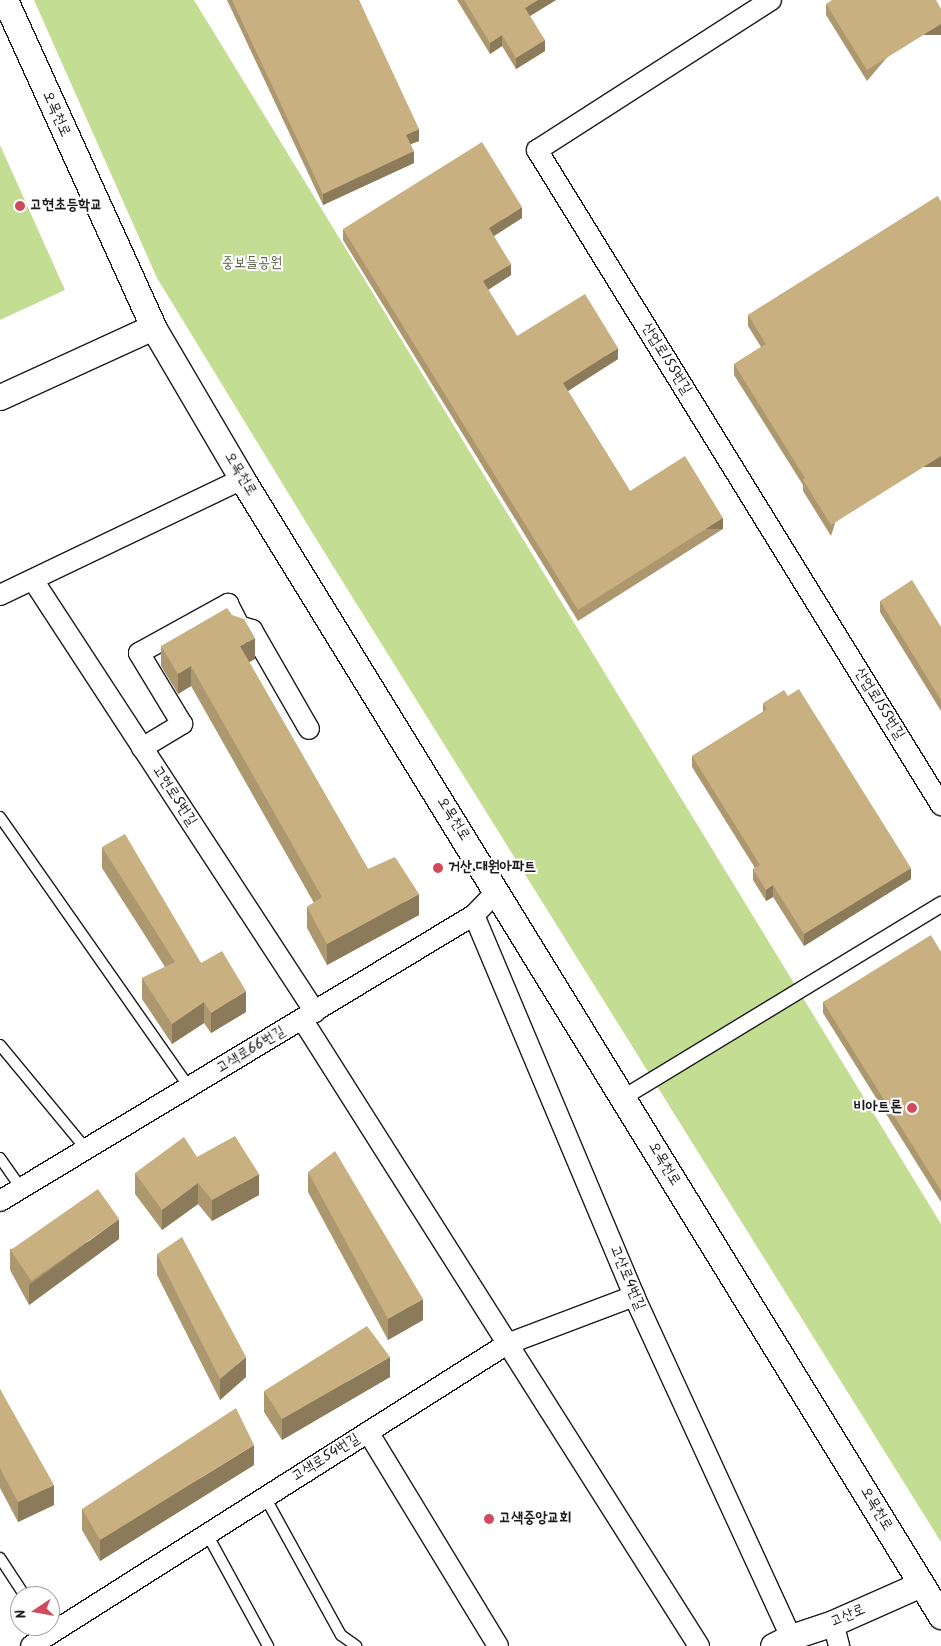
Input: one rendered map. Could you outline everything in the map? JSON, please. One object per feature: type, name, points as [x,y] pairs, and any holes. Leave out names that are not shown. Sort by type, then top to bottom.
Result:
[{"type":"street","name":"오목천로","points":[[5,0],[153,327],[242,479],[498,891],[941,1616]]},
{"type":"street","name":"산업로155번길","points":[[771,0],[537,150],[941,806]]},
{"type":"street","points":[[0,397],[153,327]]},
{"type":"street","points":[[0,595],[242,479]]},
{"type":"street","name":"고현로5번길","points":[[33,580],[142,748],[308,1016],[507,1344],[699,1646]]},
{"type":"street","points":[[142,748],[182,724],[139,653],[219,600],[228,604],[239,626],[252,630],[309,729]]},
{"type":"street","name":"고색로66번길","points":[[0,1201],[474,914],[498,891]]},
{"type":"street","points":[[623,1097],[941,904]]},
{"type":"street","name":"고산로4번길","points":[[474,914],[634,1296],[782,1641]]},
{"type":"street","name":"고색로54번길","points":[[60,1622],[206,1534],[507,1344],[634,1296]]},
{"type":"street","points":[[368,1432],[498,1646]]},
{"type":"street","name":"고산로","points":[[782,1641],[836,1635],[922,1584]]},
{"type":"street","name":"고색로54번길","points":[[31,1646],[41,1636]]},
{"type":"lane","points":[[0,817],[189,1087]]},
{"type":"lane","points":[[0,1045],[86,1149]]},
{"type":"lane","points":[[0,1158],[21,1188]]},
{"type":"lane","points":[[265,1497],[341,1635],[356,1646]]},
{"type":"lane","points":[[206,1534],[268,1646]]},
{"type":"lane","points":[[0,1558],[18,1586]]},
{"type":"green space","name":"중보들공원","points":[[34,0],[194,0],[941,1224],[941,1542],[318,542],[157,278]]},
{"type":"green space","points":[[0,145],[65,290],[0,320]]},
{"type":"building","points":[[232,0],[359,0],[419,129],[406,135],[414,151],[323,194]]},
{"type":"building","points":[[464,0],[538,0],[525,8],[545,40],[516,58],[502,35],[490,43]]},
{"type":"building","points":[[832,0],[936,0],[941,9],[941,24],[867,70],[826,4]]},
{"type":"building","points":[[482,142],[522,207],[489,228],[511,264],[483,281],[517,336],[585,294],[618,348],[563,383],[630,491],[685,456],[723,518],[578,610],[343,229]]},
{"type":"building","points":[[938,196],[941,202],[941,456],[831,525],[803,480],[805,478],[734,364],[766,344],[748,315]]},
{"type":"building","points":[[912,580],[941,627],[941,700],[880,601]]},
{"type":"building","points":[[227,608],[232,615],[244,619],[255,638],[240,646],[368,869],[395,857],[419,894],[327,944],[307,907],[322,897],[191,666],[178,674],[161,646]]},
{"type":"building","points":[[799,689],[911,868],[804,934],[773,885],[766,890],[753,869],[760,865],[692,756],[767,709],[763,703],[784,690],[788,696]]},
{"type":"building","points":[[125,834],[201,963],[222,951],[246,991],[211,1013],[204,1002],[172,1024],[142,978],[175,962],[102,847]]},
{"type":"building","name":"비아트론","points":[[931,935],[941,952],[941,1191],[823,1002]]},
{"type":"building","points":[[235,1136],[259,1174],[212,1200],[198,1183],[162,1210],[135,1173],[184,1137],[197,1157]]},
{"type":"building","points":[[335,1151],[423,1299],[388,1319],[308,1172]]},
{"type":"building","points":[[98,1189],[119,1219],[32,1281],[10,1250]]},
{"type":"building","points":[[182,1237],[246,1357],[220,1379],[157,1254]]},
{"type":"building","points":[[367,1326],[390,1357],[282,1419],[264,1391]]},
{"type":"building","points":[[0,1389],[54,1485],[18,1502],[0,1468]]},
{"type":"building","points":[[236,1408],[254,1445],[100,1540],[82,1509]]},
{"type":"place","name":"고현초등학교","points":[[20,206]]},
{"type":"place","name":"거산.대원아파트","points":[[438,868]]},
{"type":"place","name":"비아트론","points":[[912,1108]]},
{"type":"place","name":"고색중앙교회","points":[[489,1519]]}]
